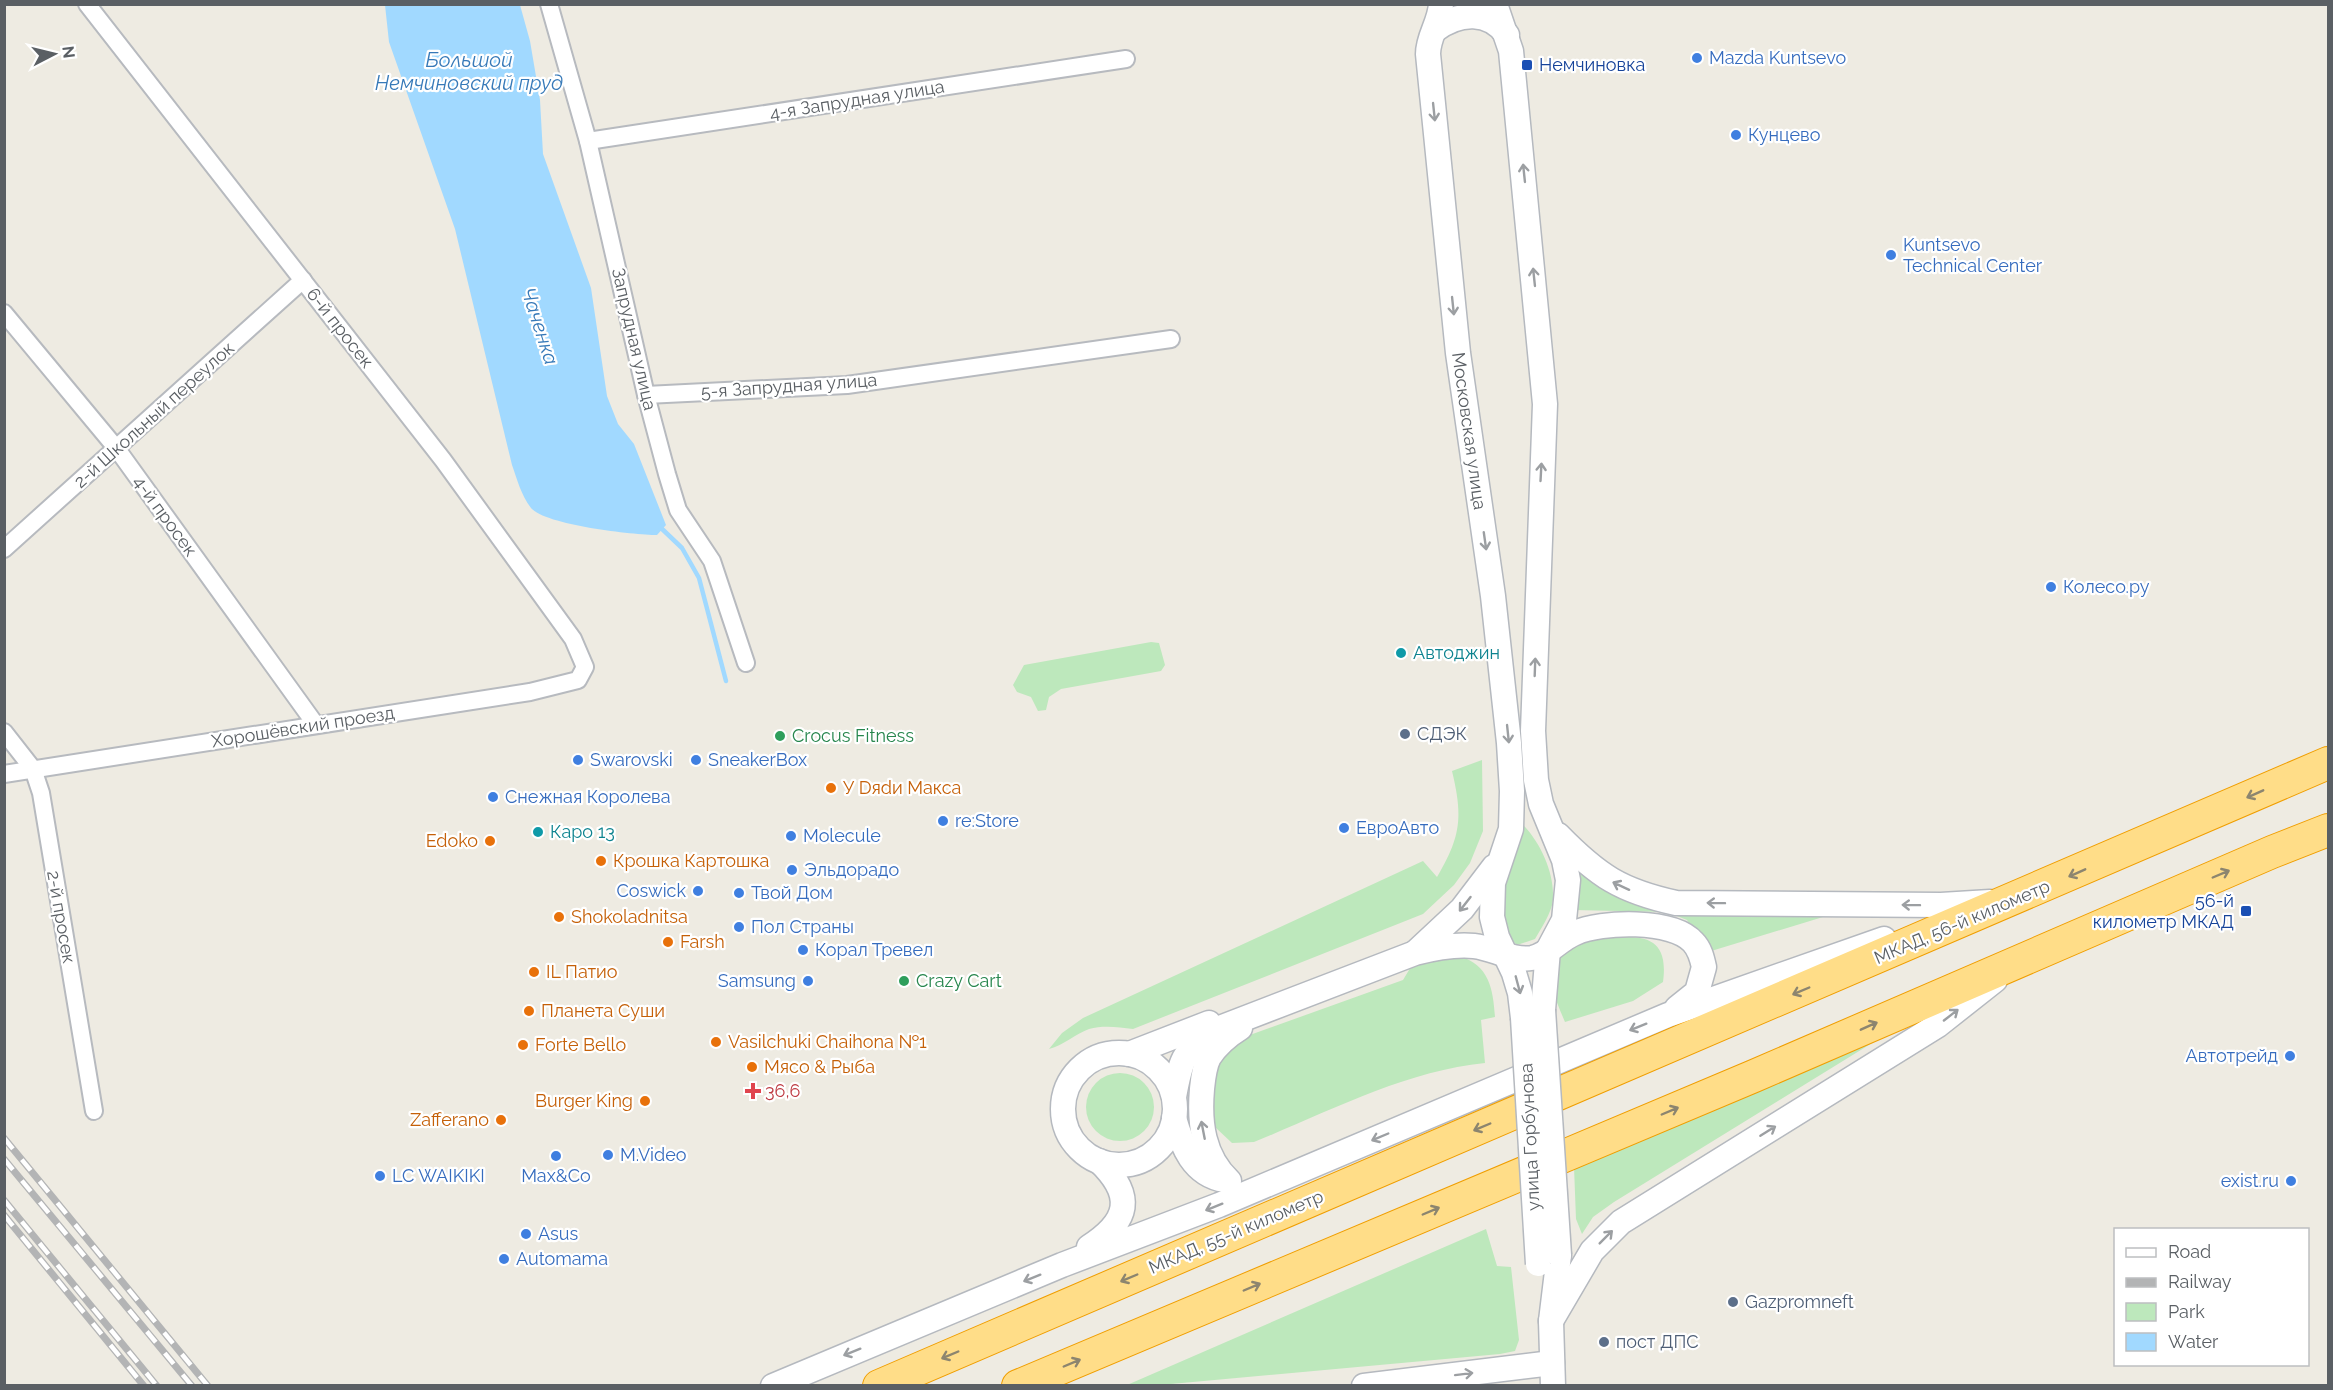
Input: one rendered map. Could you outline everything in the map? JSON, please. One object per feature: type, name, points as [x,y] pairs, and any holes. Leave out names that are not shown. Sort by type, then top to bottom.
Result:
[{"type":"highway","name":"МКАД, 56-й километр","points":[[1594,1080],[2042,888],[2328,761]]},
{"type":"highway","points":[[1018,1386],[2328,830]]},
{"type":"highway","name":"МКАД, 55-й километр","points":[[879,1386],[1594,1080]]},
{"type":"street","name":"6-й просек","points":[[87,4],[443,460],[573,639],[583,658]]},
{"type":"street","name":"Запрудная улица","points":[[549,4],[588,141],[646,395],[678,510],[712,561],[746,663]]},
{"type":"street","name":"Московская улица","points":[[1441,4],[1435,30],[1428,45],[1429,64],[1458,353],[1496,620],[1509,743],[1510,829],[1493,883],[1492,917],[1504,954]]},
{"type":"street","points":[[1496,4],[1507,35],[1513,63],[1544,374],[1545,404],[1533,731],[1541,804],[1564,860],[1568,900],[1564,920],[1548,950]]},
{"type":"street","points":[[1435,30],[1458,18],[1482,16],[1493,20],[1507,35]]},
{"type":"street","name":"4-я Запрудная улица","points":[[588,141],[1126,59]]},
{"type":"street","name":"2-й Школьный переулок","points":[[4,549],[303,280]]},
{"type":"street","name":"4-й просек","points":[[4,313],[117,449],[316,725]]},
{"type":"street","name":"5-я Запрудная улица","points":[[646,395],[847,385],[1171,339]]},
{"type":"street","name":"Хорошёвский проезд","points":[[4,774],[530,692],[571,682],[583,674],[583,658]]},
{"type":"street","name":"2-й просек","points":[[4,732],[33,769],[41,794],[94,1111]]},
{"type":"street","points":[[1511,815],[1521,808],[1532,809],[1592,867],[1610,881],[1641,896],[1677,903],[1941,905],[1990,902]]},
{"type":"street","points":[[1415,953],[1462,909],[1501,858]]},
{"type":"street","points":[[773,1386],[1062,1265],[1219,1205],[1668,1016],[1990,902],[2042,888]]},
{"type":"street","points":[[1099,1161],[1120,1165],[1151,1155],[1166,1139],[1174,1108],[1179,1068],[1192,1046],[1212,1031],[1415,953],[1454,946],[1474,946],[1504,954],[1533,958],[1573,933],[1591,927],[1659,926],[1681,932],[1694,942],[1704,967],[1697,992],[1668,1016]]},
{"type":"street","name":"улица Горбунова","points":[[1548,950],[1533,1014],[1548,1260],[1552,1374]]},
{"type":"street","name":"улица Горбунова","points":[[1504,954],[1520,993],[1533,1014]]},
{"type":"street","points":[[1551,1321],[1592,1251],[1621,1222],[1938,1025],[2021,959]]},
{"type":"street","points":[[1129,1054],[1223,1018],[1267,1011]]},
{"type":"street","points":[[1228,1180],[1215,1164],[1202,1128],[1200,1111],[1204,1074],[1208,1059],[1219,1044],[1267,1011]]},
{"type":"street","points":[[1062,1265],[1107,1235],[1119,1221],[1123,1204],[1120,1189],[1111,1172],[1081,1149],[1068,1131],[1064,1110],[1067,1088],[1072,1078],[1087,1063],[1107,1054],[1129,1054],[1140,1057],[1158,1068],[1165,1077],[1184,1147],[1192,1162],[1217,1179],[1264,1178],[1306,1168]]},
{"type":"street","points":[[1548,1260],[1545,1276],[1557,1282],[1571,1280],[1579,1272]]},
{"type":"street","name":"улица Горбунова","points":[[1551,1321],[1557,1282]]},
{"type":"street","points":[[1364,1386],[1552,1374]]},
{"type":"green space","points":[[1151,642],[1159,643],[1165,665],[1161,671],[1061,689],[1049,697],[1046,710],[1038,711],[1031,697],[1017,692],[1013,685],[1024,665]]},
{"type":"green space","points":[[1482,760],[1483,831],[1470,863],[1454,885],[1423,914],[1133,1029],[1105,1027],[1089,1029],[1049,1049],[1062,1033],[1083,1018],[1423,861],[1437,877],[1451,850],[1458,826],[1458,801],[1452,771]]},
{"type":"green space","points":[[1517,819],[1532,835],[1544,855],[1551,878],[1553,900],[1535,939],[1517,945],[1505,934],[1499,905]]},
{"type":"green space","points":[[1571,861],[1621,893],[1846,910],[1708,952],[1687,920],[1667,912],[1573,910]]},
{"type":"green space","points":[[1629,937],[1652,942],[1660,950],[1664,963],[1663,982],[1633,1001],[1565,1022],[1554,995],[1552,976],[1554,967],[1560,959],[1582,939]]},
{"type":"green space","points":[[1459,956],[1477,965],[1491,987],[1495,1017],[1481,1020],[1485,1063],[1455,1067],[1396,1084],[1254,1142],[1232,1143],[1215,1127],[1211,1092],[1217,1057],[1236,1040],[1403,980],[1412,965]]},
{"type":"green space","points":[[1890,1032],[1614,1202],[1593,1217],[1582,1234],[1576,1219],[1574,1167]]},
{"type":"green space","points":[[1120,1073],[1133,1075],[1144,1083],[1152,1094],[1154,1107],[1152,1120],[1144,1131],[1133,1139],[1120,1141],[1107,1139],[1096,1131],[1088,1120],[1086,1107],[1088,1094],[1096,1083],[1107,1075]]},
{"type":"green space","points":[[1486,1229],[1497,1266],[1511,1267],[1519,1340],[1515,1351],[1160,1385],[1127,1385]]},
{"type":"water","name":"Большой Немчиновский пруд","points":[[385,5],[520,5],[530,41],[540,100],[543,154],[591,288],[607,396],[618,424],[634,444],[666,525],[657,535],[611,531],[553,519],[531,508],[525,498],[512,465],[455,229],[389,42]]},
{"type":"waterway","name":"Чаченка","points":[[660,527],[682,548],[699,578],[726,681]]},
{"type":"railway","points":[[4,1138],[208,1386]]},
{"type":"railway","points":[[4,1159],[192,1386]]},
{"type":"railway","points":[[4,1200],[157,1386]]},
{"type":"railway","points":[[4,1215],[144,1386]]},
{"type":"place","name":"Mazda Kuntsevo","points":[[1697,58]]},
{"type":"place","name":"Немчиновка","points":[[1527,65]]},
{"type":"place","name":"Кунцево","points":[[1736,135]]},
{"type":"place","name":"Kuntsevo Technical Center","points":[[1891,255]]},
{"type":"place","name":"Колесо.ру","points":[[2051,587]]},
{"type":"place","name":"Автоджин","points":[[1401,653]]},
{"type":"place","name":"СДЭК","points":[[1405,734]]},
{"type":"place","name":"Crocus Fitness","points":[[780,736]]},
{"type":"place","name":"Swarovski","points":[[578,760]]},
{"type":"place","name":"SneakerBox","points":[[696,760]]},
{"type":"place","name":"У Dяdи Макса","points":[[831,788]]},
{"type":"place","name":"Снежная Королева","points":[[493,797]]},
{"type":"place","name":"re:Store","points":[[943,821]]},
{"type":"place","name":"ЕвроАвто","points":[[1344,828]]},
{"type":"place","name":"Каро 13","points":[[538,832]]},
{"type":"place","name":"Molecule","points":[[791,836]]},
{"type":"place","name":"Edoko","points":[[490,841]]},
{"type":"place","name":"Крошка Картошка","points":[[601,861]]},
{"type":"place","name":"Эльдорадо","points":[[792,870]]},
{"type":"place","name":"Coswick","points":[[698,891]]},
{"type":"place","name":"Твой Дом","points":[[739,893]]},
{"type":"place","name":"56-й километр МКАД","points":[[2246,911]]},
{"type":"place","name":"Shokoladnitsa","points":[[559,917]]},
{"type":"place","name":"Пол Страны","points":[[739,927]]},
{"type":"place","name":"Farsh","points":[[668,942]]},
{"type":"place","name":"Корал Тревел","points":[[803,950]]},
{"type":"place","name":"IL Патио","points":[[534,972]]},
{"type":"place","name":"Samsung","points":[[808,981]]},
{"type":"place","name":"Crazy Cart","points":[[904,981]]},
{"type":"place","name":"Планета Суши","points":[[529,1011]]},
{"type":"place","name":"Vasilchuki Chaihona №1","points":[[716,1042]]},
{"type":"place","name":"Forte Bello","points":[[523,1045]]},
{"type":"place","name":"Автотрейд","points":[[2290,1056]]},
{"type":"place","name":"Мясо & Рыба","points":[[752,1067]]},
{"type":"place","name":"36,6","points":[[753,1091]]},
{"type":"place","name":"Burger King","points":[[645,1101]]},
{"type":"place","name":"Zafferano","points":[[501,1120]]},
{"type":"place","name":"M.Video","points":[[608,1155]]},
{"type":"place","name":"Max&Co","points":[[556,1156]]},
{"type":"place","name":"LC WAIKIKI","points":[[380,1176]]},
{"type":"place","name":"exist.ru","points":[[2291,1181]]},
{"type":"place","name":"Asus","points":[[526,1234]]},
{"type":"place","name":"Automama","points":[[504,1259]]},
{"type":"place","name":"Gazpromneft","points":[[1733,1302]]},
{"type":"place","name":"пост ДПС","points":[[1604,1342]]}]
